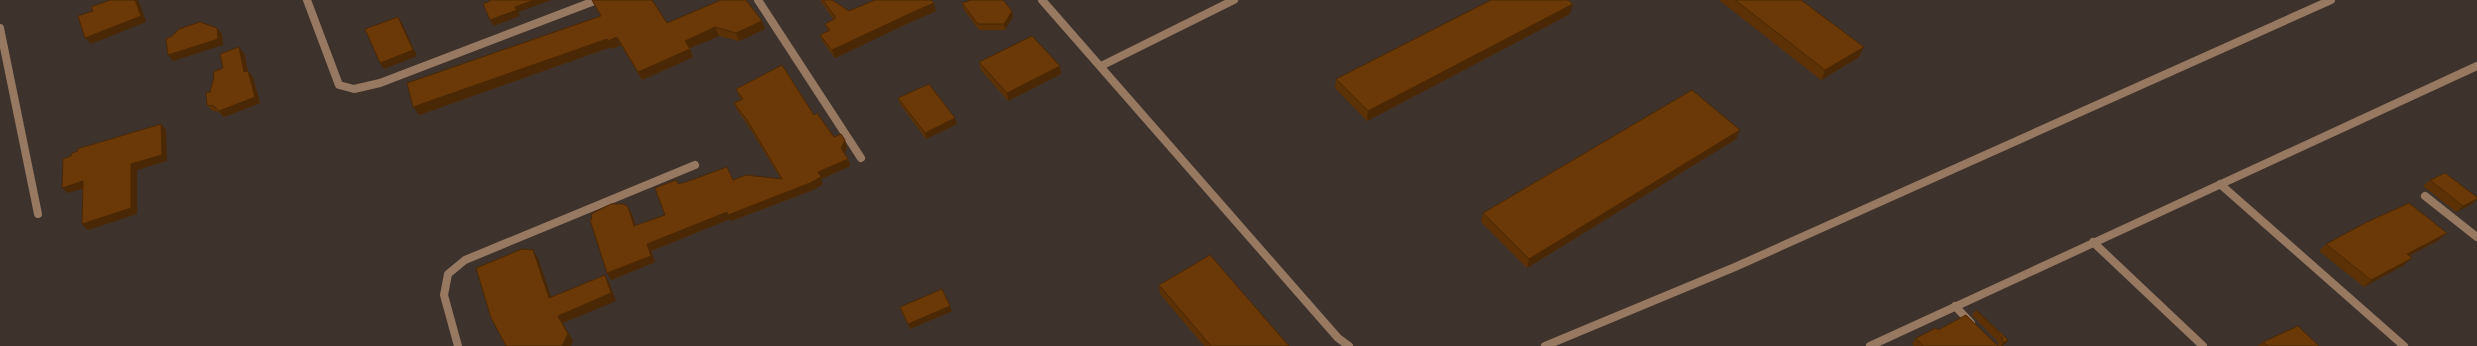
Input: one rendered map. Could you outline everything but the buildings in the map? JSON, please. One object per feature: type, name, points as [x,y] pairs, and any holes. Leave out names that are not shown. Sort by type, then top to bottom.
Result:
[{"type":"street","points":[[307,0],[339,85],[354,89],[380,83],[597,0]]},
{"type":"street","points":[[758,0],[861,158]]},
{"type":"street","points":[[1042,0],[1338,338],[1349,346]]},
{"type":"street","points":[[1101,66],[1234,0]]},
{"type":"street","points":[[1545,346],[1735,267],[2149,80],[2331,0]]},
{"type":"street","points":[[0,28],[38,214]]},
{"type":"street","points":[[1870,346],[2477,66]]},
{"type":"street","points":[[458,346],[444,295],[448,274],[465,260],[695,165]]},
{"type":"street","points":[[2220,184],[2404,346]]},
{"type":"street","points":[[2425,196],[2477,237]]},
{"type":"street","points":[[2093,242],[2204,346]]},
{"type":"street","points":[[1955,306],[1977,329]]}]
